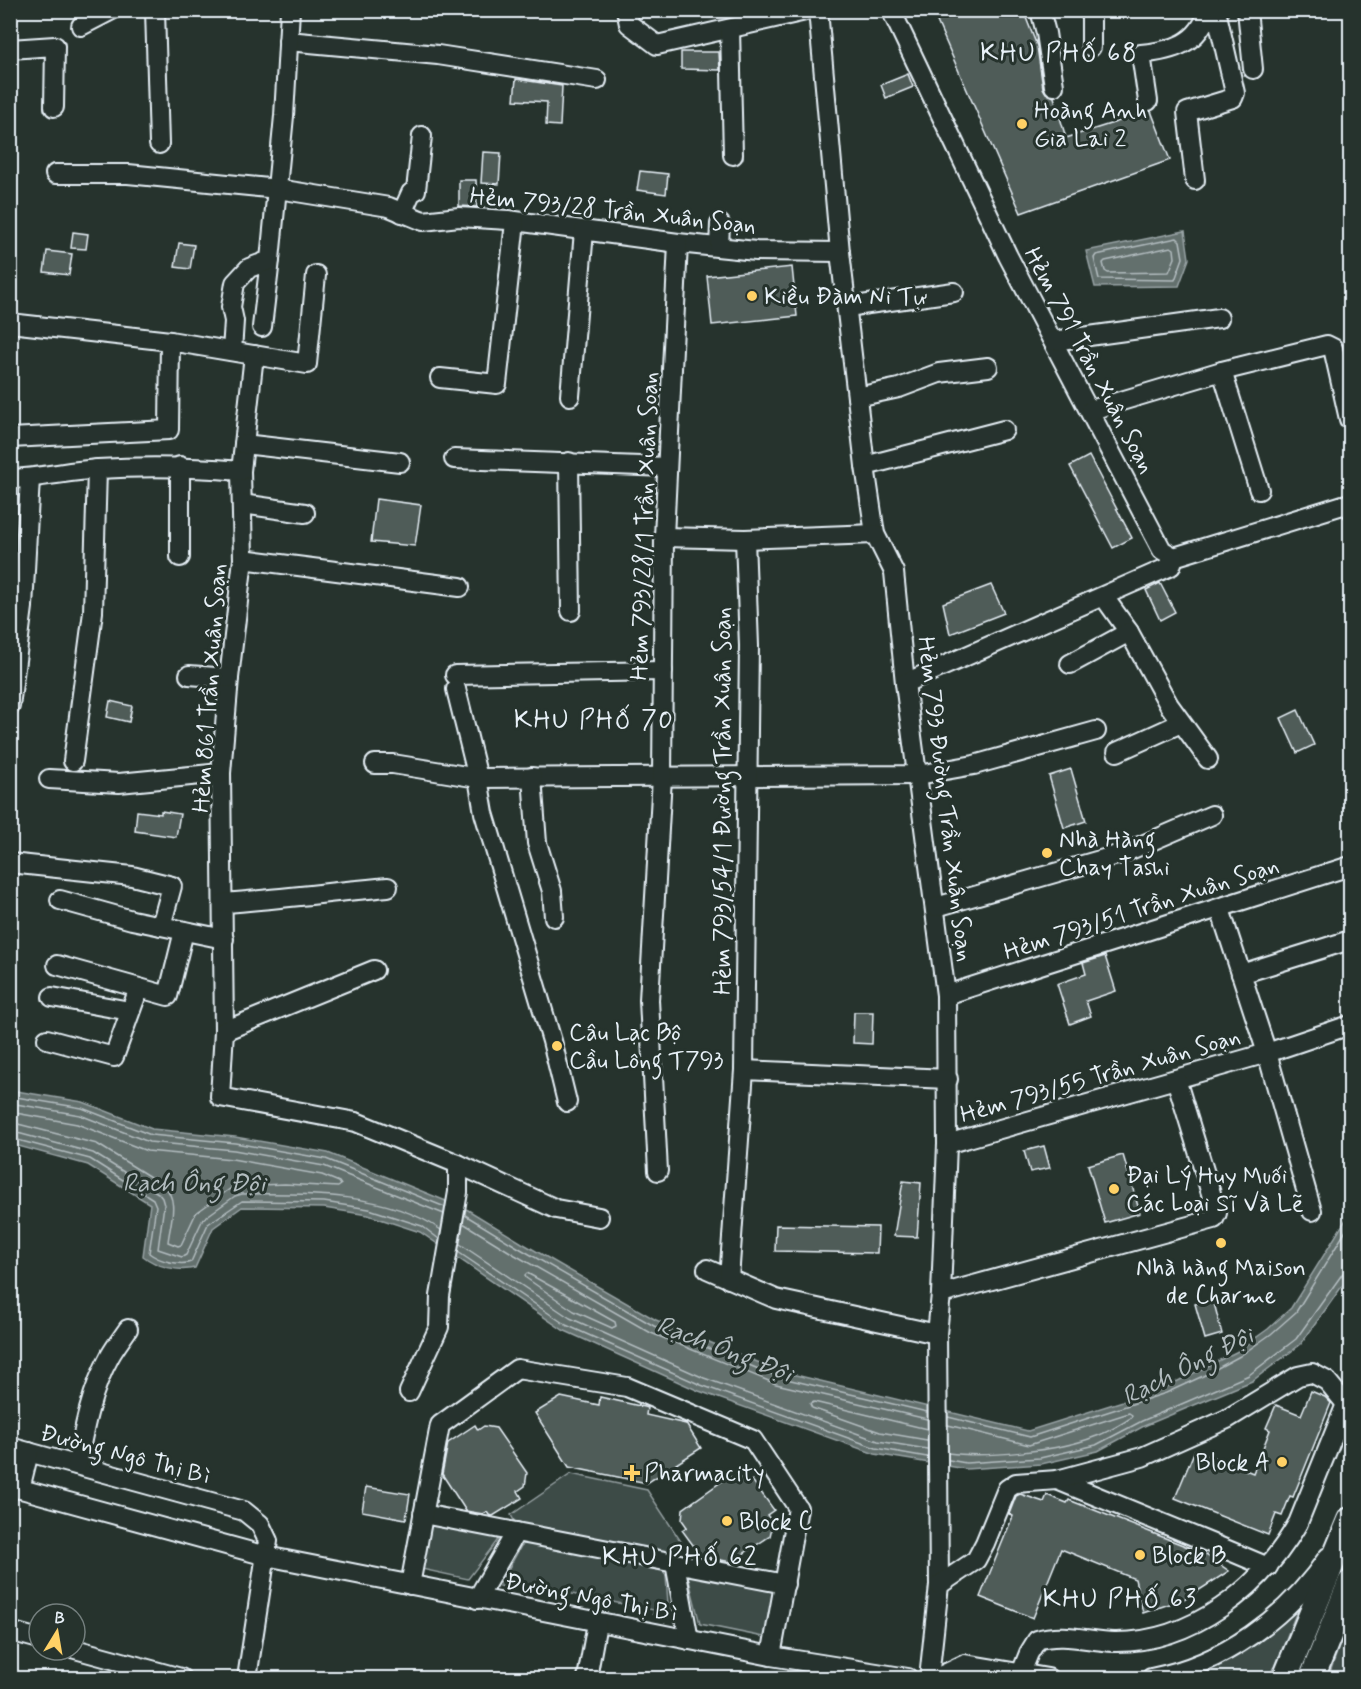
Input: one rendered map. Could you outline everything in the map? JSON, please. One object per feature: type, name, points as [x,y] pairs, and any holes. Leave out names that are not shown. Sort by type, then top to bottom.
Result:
[{"type":"main road","points":[[1285,1678],[1348,1525]]},
{"type":"main road","points":[[1312,1678],[1350,1583]]},
{"type":"street","points":[[81,26],[112,10]]},
{"type":"street","points":[[155,10],[159,144]]},
{"type":"street","points":[[262,327],[278,189],[290,10]]},
{"type":"street","points":[[626,10],[629,24],[657,45],[810,10]]},
{"type":"street","name":"Hẻm 793 Đường Trần Xuân Soạn","points":[[818,10],[856,397],[875,534],[894,572],[905,683],[946,995],[947,1144],[941,1294],[937,1334],[939,1585]]},
{"type":"street","name":"Hẻm 791 Trần Xuân Soạn","points":[[891,10],[996,231],[1162,550],[1174,557]]},
{"type":"street","points":[[1040,10],[1054,86]]},
{"type":"street","points":[[1091,10],[1091,47]]},
{"type":"street","points":[[1148,101],[1141,54],[1168,51],[1198,34],[1208,10]]},
{"type":"street","points":[[1195,180],[1187,112],[1233,98],[1235,93],[1216,10]]},
{"type":"street","points":[[1247,10],[1253,69]]},
{"type":"street","points":[[730,29],[733,155]]},
{"type":"street","points":[[288,41],[438,55],[597,80]]},
{"type":"street","points":[[10,49],[55,46],[54,107]]},
{"type":"street","points":[[402,213],[411,193],[416,190],[422,136]]},
{"type":"street","name":"Hẻm 793/28 Trần Xuân Soạn","points":[[55,174],[128,174],[278,189],[389,207],[423,221],[459,218],[515,222],[756,251],[840,252]]},
{"type":"street","points":[[440,378],[497,384],[515,222]]},
{"type":"street","points":[[719,247],[720,224]]},
{"type":"street","points":[[570,396],[584,231]]},
{"type":"street","name":"Hẻm 793/28/1 Trần Xuân Soạn","points":[[658,1170],[649,1000],[662,777],[664,537],[678,243]]},
{"type":"street","points":[[232,351],[234,321],[231,307],[235,283],[249,268],[270,260]]},
{"type":"street","points":[[10,323],[170,341],[307,364],[316,275]]},
{"type":"street","points":[[847,307],[954,292]]},
{"type":"street","points":[[1053,341],[1219,318]]},
{"type":"street","points":[[10,438],[169,430],[170,341]]},
{"type":"street","points":[[1090,410],[1222,371],[1329,345],[1333,348],[1349,419]]},
{"type":"street","name":"Hẻm 861 Trần Xuân Soạn","points":[[254,355],[241,471],[243,559],[221,773],[224,1031],[220,1097],[356,1122],[458,1164]]},
{"type":"street","points":[[856,397],[899,388],[939,373],[988,367]]},
{"type":"street","points":[[1222,371],[1259,490]]},
{"type":"street","points":[[865,466],[1004,430]]},
{"type":"street","points":[[244,444],[400,462]]},
{"type":"street","points":[[454,459],[667,467]]},
{"type":"street","points":[[569,462],[571,611]]},
{"type":"street","points":[[10,479],[97,469],[180,466],[241,471]]},
{"type":"street","points":[[180,466],[180,557]]},
{"type":"street","points":[[73,760],[93,612],[97,469]]},
{"type":"street","points":[[10,705],[16,606],[30,478]]},
{"type":"street","points":[[242,504],[305,513]]},
{"type":"street","points":[[905,683],[1171,566],[1174,557],[1349,504]]},
{"type":"street","points":[[664,537],[745,539],[875,534]]},
{"type":"street","name":"Hẻm 793/54/1 Đường Trần Xuân Soạn","points":[[729,1279],[744,1070],[749,645],[745,539]]},
{"type":"street","points":[[243,559],[460,587]]},
{"type":"street","points":[[1104,597],[1129,632],[1169,705],[1208,759]]},
{"type":"street","points":[[1070,664],[1129,632]]},
{"type":"street","points":[[567,1102],[552,1041],[484,813],[456,682],[663,671]]},
{"type":"street","points":[[189,675],[229,678]]},
{"type":"street","points":[[1117,752],[1181,723]]},
{"type":"street","points":[[375,764],[393,764],[478,778],[918,775],[974,765],[1096,731]]},
{"type":"street","points":[[49,779],[119,783],[221,773]]},
{"type":"street","points":[[532,777],[537,843],[552,891],[554,917]]},
{"type":"street","points":[[936,907],[1121,854],[1212,815]]},
{"type":"street","points":[[10,863],[132,876],[172,886],[161,926]]},
{"type":"street","name":"Hẻm 793/51 Trần Xuân Soạn","points":[[946,995],[1350,866]]},
{"type":"street","points":[[224,903],[316,896],[388,887]]},
{"type":"street","points":[[60,900],[161,926],[224,939]]},
{"type":"street","name":"Hẻm 793/55 Trần Xuân Soạn","points":[[1220,909],[1267,1053],[1312,1211]]},
{"type":"street","points":[[57,965],[168,996],[184,931]]},
{"type":"street","points":[[1241,974],[1350,940]]},
{"type":"street","points":[[224,1031],[374,970]]},
{"type":"street","points":[[47,1039],[114,1057],[139,988]]},
{"type":"street","points":[[52,998],[130,1011]]},
{"type":"street","name":"Hẻm 793/55 Trần Xuân Soạn","points":[[947,1144],[1267,1053],[1350,1025]]},
{"type":"street","points":[[744,1070],[948,1079]]},
{"type":"street","points":[[941,1294],[1214,1219],[1217,1213],[1176,1079]]},
{"type":"street","points":[[409,1392],[439,1327],[440,1296],[458,1191],[458,1164],[556,1209],[599,1217]]},
{"type":"street","points":[[707,1269],[776,1299],[937,1334]]},
{"type":"street","points":[[77,1465],[87,1414],[98,1381],[110,1356],[128,1329]]},
{"type":"street","points":[[410,1585],[440,1425],[517,1369],[627,1387],[753,1440],[798,1508],[771,1656]]},
{"type":"street","points":[[929,1678],[939,1585],[976,1560],[985,1544],[1007,1489],[1016,1484],[1058,1480],[1142,1457],[1227,1419],[1298,1376],[1312,1373],[1327,1381],[1348,1406],[1298,1523],[1288,1541],[1268,1567],[1234,1598],[1205,1617],[1173,1632],[1148,1639],[1128,1641],[1051,1636],[1037,1640],[1021,1673]]},
{"type":"street","name":"Đường Ngô Thị Bì","points":[[10,1447],[244,1511],[260,1524],[268,1541],[266,1556]]},
{"type":"street","points":[[15,1488],[29,1452]]},
{"type":"street","points":[[1058,1480],[1268,1567]]},
{"type":"street","name":"Đường Ngô Thị Bì","points":[[15,1488],[266,1556],[597,1623],[771,1656],[908,1678]]},
{"type":"street","points":[[423,1514],[785,1584]]},
{"type":"street","points":[[1150,1678],[1168,1675],[1201,1663],[1237,1645],[1270,1621],[1300,1593],[1323,1564],[1348,1525]]},
{"type":"street","points":[[477,1599],[516,1532]]},
{"type":"street","points":[[247,1678],[266,1556]]},
{"type":"street","points":[[675,1563],[689,1640]]},
{"type":"street","points":[[587,1678],[597,1623]]},
{"type":"street","points":[[10,1631],[27,1636]]},
{"type":"street","points":[[87,1652],[181,1678]]},
{"type":"street","points":[[936,1678],[965,1664],[1048,1678]]},
{"type":"shaded area","points":[[571,1474],[647,1490],[684,1546],[671,1556],[517,1526],[511,1515]]},
{"type":"shaded area","points":[[428,1523],[498,1537],[468,1579],[417,1568]]},
{"type":"shaded area","points":[[527,1542],[662,1569],[666,1576],[669,1617],[653,1614],[654,1610],[515,1583],[514,1588],[499,1586],[521,1546]]},
{"type":"shaded area","points":[[690,1573],[774,1590],[776,1594],[769,1638],[700,1624],[688,1576]]},
{"type":"shaded area","points":[[1297,1611],[1275,1667],[1266,1678],[1189,1678],[1233,1658]]},
{"type":"shaded area","points":[[1350,1615],[1350,1678],[1328,1678]]},
{"type":"water","points":[[1185,231],[1189,259],[1179,286],[1095,287],[1086,251]]},
{"type":"water","name":"Rạch Ông Đội","points":[[10,1090],[83,1102],[152,1129],[235,1137],[328,1153],[468,1210],[656,1320],[779,1371],[1028,1431],[1164,1388],[1236,1352],[1268,1329],[1291,1308],[1350,1213],[1350,1272],[1301,1344],[1252,1381],[1144,1426],[1098,1451],[1041,1464],[966,1469],[875,1454],[699,1391],[563,1330],[420,1232],[368,1215],[324,1208],[242,1207],[213,1228],[195,1268],[175,1269],[161,1266],[143,1256],[150,1204],[88,1165],[11,1144]]},
{"type":"building","name":"Hoàng Anh Gia Lai 2","points":[[932,10],[1023,10],[1037,46],[1043,88],[1046,93],[1054,97],[1066,138],[1151,111],[1170,160],[1021,213]]},
{"type":"building","points":[[681,52],[719,52],[720,70],[681,69]]},
{"type":"building","points":[[908,74],[913,87],[886,98],[881,85]]},
{"type":"building","points":[[516,79],[562,86],[560,126],[546,125],[547,102],[514,100]]},
{"type":"building","points":[[483,152],[501,153],[499,184],[481,183]]},
{"type":"building","points":[[640,171],[668,174],[666,194],[637,190]]},
{"type":"building","points":[[459,180],[476,180],[477,207],[459,206]]},
{"type":"building","points":[[73,232],[88,234],[86,249],[71,248]]},
{"type":"building","points":[[179,243],[194,245],[190,269],[175,267]]},
{"type":"building","points":[[47,251],[72,254],[69,275],[44,272]]},
{"type":"building","name":"Kiều Đàm Ni Tự","points":[[792,267],[797,316],[712,325],[707,276]]},
{"type":"building","points":[[1089,456],[1132,538],[1113,548],[1070,466]]},
{"type":"building","points":[[376,499],[421,505],[415,546],[371,542]]},
{"type":"building","points":[[1160,583],[1175,612],[1160,620],[1146,590]]},
{"type":"building","points":[[991,585],[1004,613],[950,634],[943,603]]},
{"type":"building","points":[[110,701],[132,706],[129,722],[107,717]]},
{"type":"building","points":[[1298,710],[1314,745],[1297,753],[1281,718]]},
{"type":"building","points":[[1071,769],[1086,821],[1064,828],[1049,776]]},
{"type":"building","points":[[137,811],[180,814],[176,837],[135,831]]},
{"type":"building","points":[[1105,956],[1116,991],[1086,1001],[1091,1016],[1070,1024],[1057,984],[1086,974],[1083,963]]},
{"type":"building","points":[[854,1012],[873,1012],[872,1044],[853,1043]]},
{"type":"building","points":[[1044,1146],[1050,1168],[1030,1172],[1024,1151]]},
{"type":"building","name":"Đại Lý Huy Muối Các Loại Sĩ Và Lẽ","points":[[1123,1155],[1140,1213],[1105,1223],[1088,1165]]},
{"type":"building","points":[[903,1181],[921,1183],[917,1237],[894,1236]]},
{"type":"building","points":[[776,1225],[878,1227],[877,1253],[775,1251]]},
{"type":"building","points":[[1213,1299],[1222,1334],[1205,1339],[1195,1304]]},
{"type":"building","name":"Block A","points":[[1311,1391],[1325,1397],[1331,1403],[1293,1497],[1290,1496],[1282,1516],[1276,1514],[1268,1535],[1175,1498],[1195,1450],[1253,1473],[1270,1430],[1266,1428],[1276,1405],[1301,1415]]},
{"type":"building","points":[[561,1397],[599,1405],[600,1397],[647,1408],[646,1415],[686,1424],[701,1448],[647,1483],[569,1467],[535,1413]]},
{"type":"building","points":[[475,1425],[478,1430],[484,1426],[496,1428],[527,1473],[525,1486],[518,1491],[522,1498],[493,1516],[487,1512],[483,1514],[466,1511],[442,1474],[448,1443]]},
{"type":"building","name":"Block C","points":[[728,1477],[741,1478],[746,1485],[752,1480],[774,1510],[767,1515],[773,1523],[770,1536],[731,1562],[701,1556],[682,1530],[687,1527],[682,1520],[683,1509]]},
{"type":"building","points":[[366,1487],[410,1494],[406,1519],[362,1511]]},
{"type":"building","name":"Block B","points":[[1020,1494],[1044,1502],[1047,1495],[1067,1503],[1069,1500],[1203,1553],[1229,1571],[1187,1598],[1143,1613],[1135,1579],[1061,1549],[1033,1618],[980,1597],[1013,1516],[1009,1514],[1016,1496]]},
{"type":"place","name":"Hoàng Anh Gia Lai 2","points":[[1022,124]]},
{"type":"place","name":"Kiều Đàm Ni Tự","points":[[752,296]]},
{"type":"place","name":"Nhà Hàng Chay Tashi","points":[[1047,853]]},
{"type":"place","name":"Câu Lạc Bộ Cầu Lông T793","points":[[557,1046]]},
{"type":"place","name":"Đại Lý Huy Muối Các Loại Sĩ Và Lẽ","points":[[1114,1189]]},
{"type":"place","name":"Nhà hàng Maison de Charme","points":[[1221,1243]]},
{"type":"place","name":"Block A","points":[[1282,1462]]},
{"type":"place","name":"Pharmacity","points":[[632,1473]]},
{"type":"place","name":"Block C","points":[[727,1521]]},
{"type":"place","name":"Block B","points":[[1140,1555]]},
{"type":"district","name":"KHU PHỐ 68","points":[[1059,52]]},
{"type":"district","name":"KHU PHỐ 70","points":[[594,719]]},
{"type":"district","name":"KHU PHỐ 62","points":[[680,1556]]},
{"type":"district","name":"KHU PHỐ 63","points":[[1120,1598]]}]
